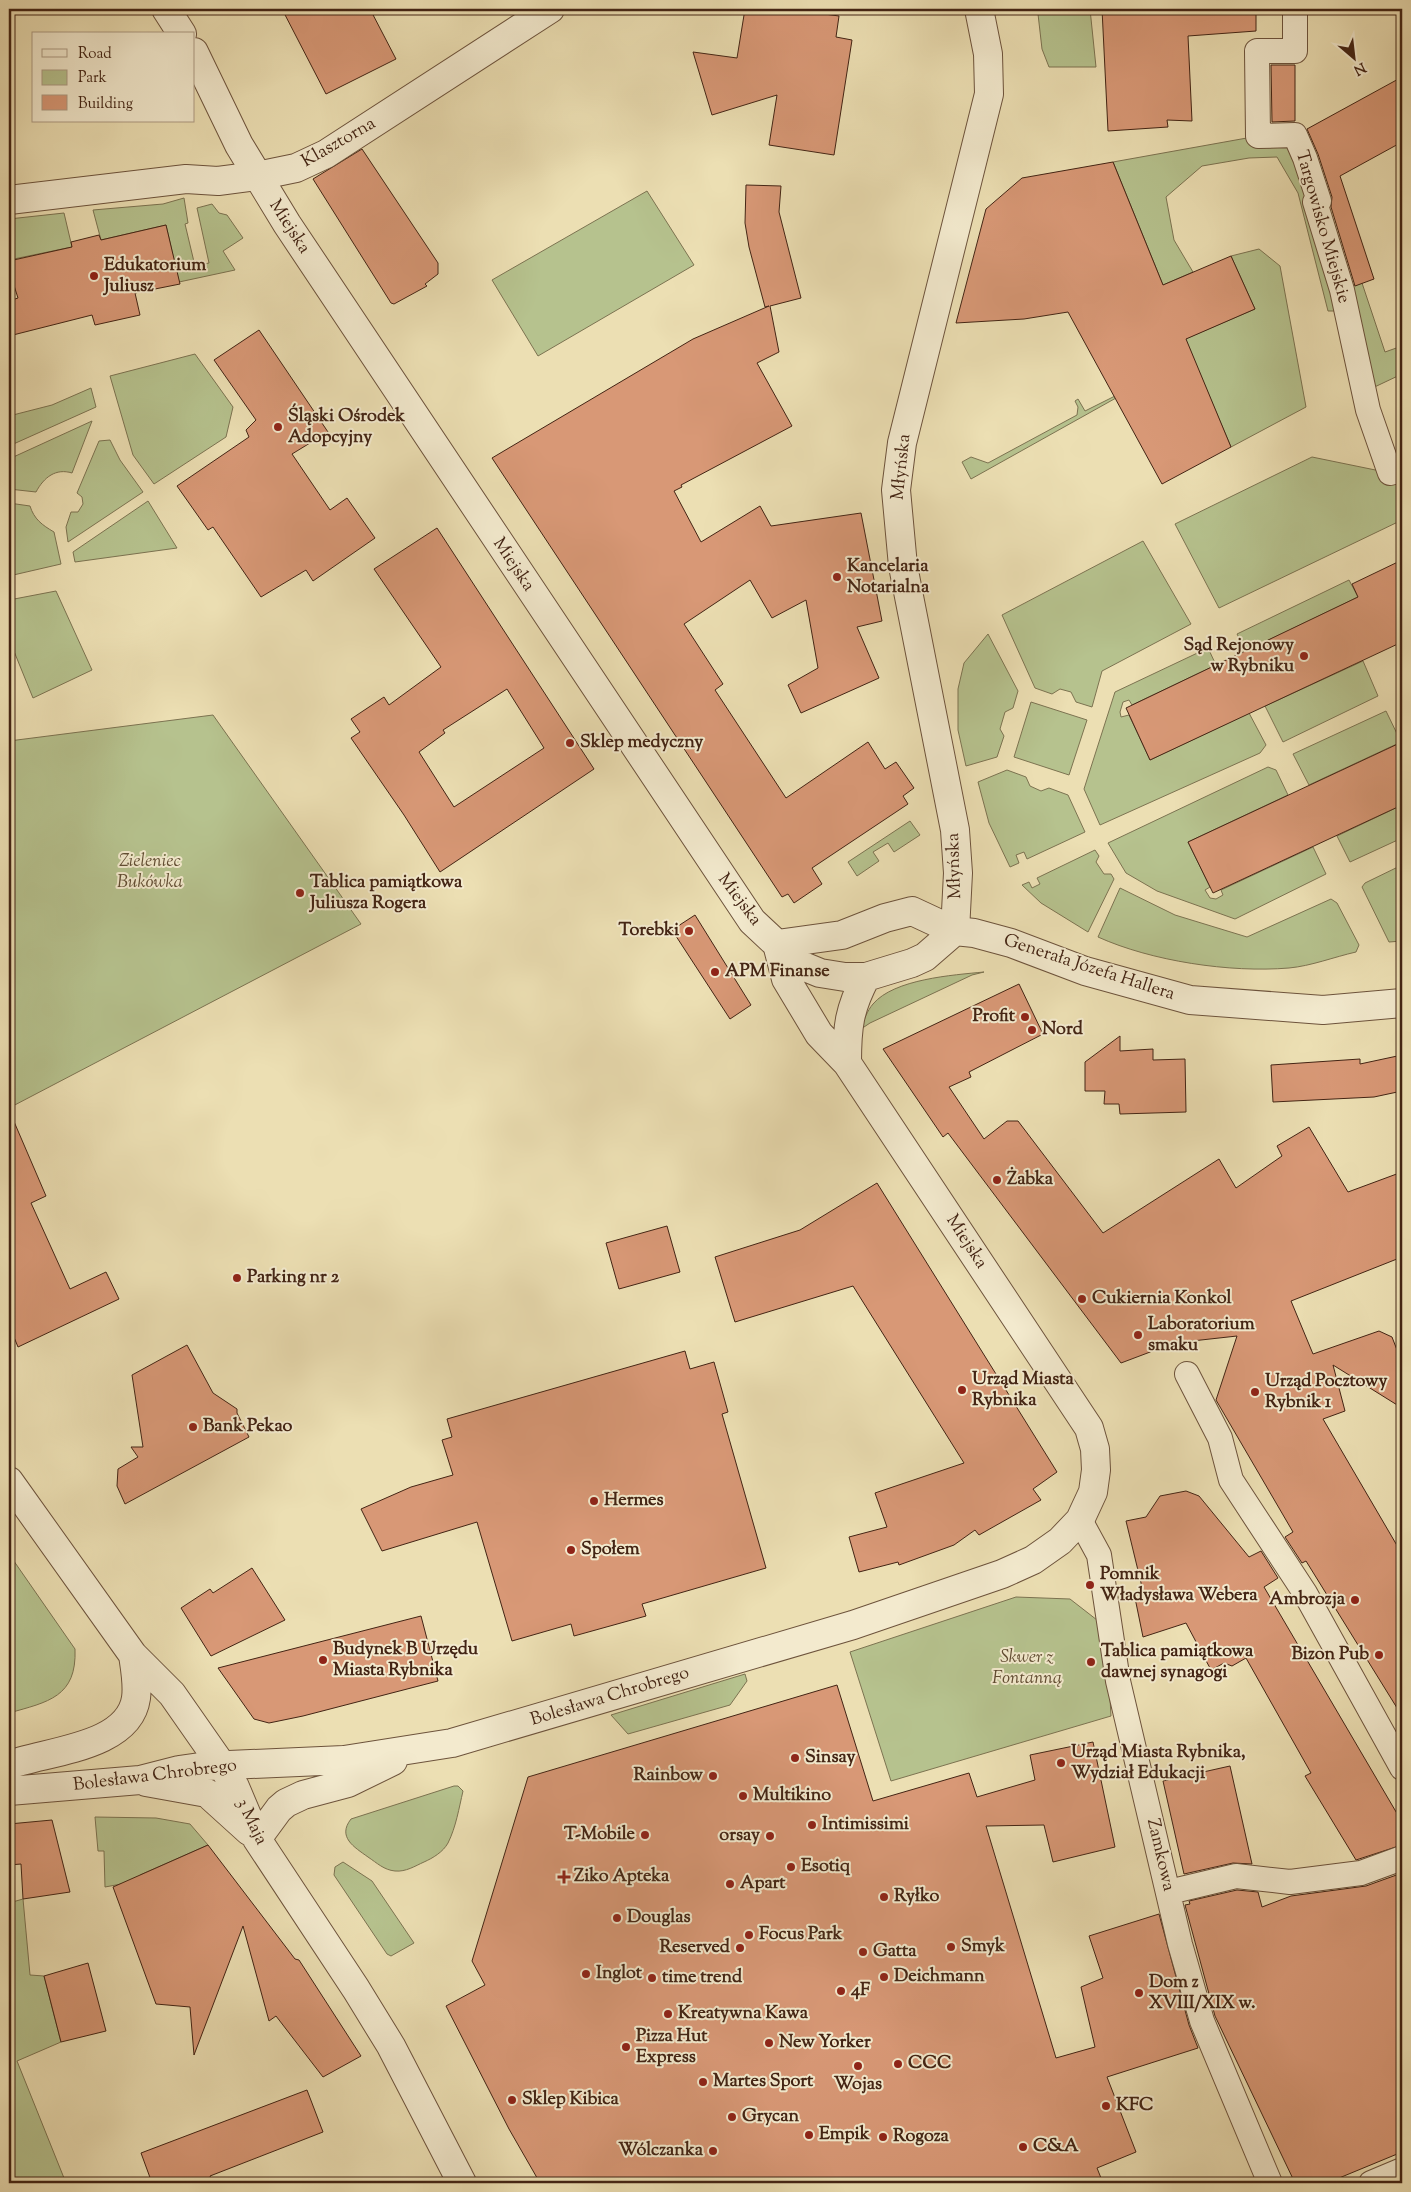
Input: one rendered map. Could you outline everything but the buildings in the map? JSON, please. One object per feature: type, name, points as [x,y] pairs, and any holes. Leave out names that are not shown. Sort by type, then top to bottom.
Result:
[{"type":"street","points":[[166,9],[181,32]]},
{"type":"street","points":[[182,9],[188,32]]},
{"type":"street","name":"Klasztorna","points":[[9,200],[186,179],[218,181],[296,168],[326,154],[550,9]]},
{"type":"street","name":"Młyńska","points":[[955,931],[958,873],[955,830],[903,566],[896,490],[902,443],[989,94],[988,54],[978,9]]},
{"type":"street","name":"Targowisko Miejskie","points":[[1295,9],[1295,51],[1257,51],[1258,136],[1295,135],[1305,158],[1319,201],[1315,202],[1342,290],[1368,410],[1390,473],[1402,470]]},
{"type":"street","name":"Miejska","points":[[195,54],[257,176],[315,267],[720,876],[752,921],[777,944],[786,979],[819,1034],[847,1063],[1084,1420]]},
{"type":"street","name":"Generała Józefa Hallera","points":[[777,944],[842,935],[885,918],[912,911],[955,931],[974,933],[1010,943],[1085,971],[1190,1000],[1323,1010],[1402,1003]]},
{"type":"street","points":[[777,944],[798,964],[820,974],[866,977],[925,957],[955,931]]},
{"type":"street","points":[[847,1063],[847,1031],[850,1013],[866,977]]},
{"type":"street","points":[[1187,1374],[1220,1438],[1231,1480],[1305,1593],[1402,1768]]},
{"type":"street","name":"Bolesława Chrobrego","points":[[9,1791],[140,1780],[179,1770],[344,1760],[452,1743],[853,1625],[997,1576],[1042,1554],[1071,1531],[1080,1520],[1093,1492],[1096,1470],[1094,1443],[1084,1420]]},
{"type":"street","name":"3 Maja","points":[[9,1481],[133,1656],[172,1694],[223,1767],[235,1787],[257,1839],[375,2018],[428,2114],[462,2183]]},
{"type":"street","name":"Zamkowa","points":[[1080,1520],[1099,1555],[1118,1681],[1180,1944],[1202,2020],[1270,2183]]},
{"type":"street","points":[[9,1765],[88,1744],[114,1732],[129,1715],[136,1699],[136,1677],[133,1656]]},
{"type":"street","points":[[140,1780],[207,1793],[257,1839],[286,1802],[303,1795],[348,1783],[419,1748]]},
{"type":"street","points":[[1169,1892],[1236,1876],[1290,1882],[1361,1873],[1402,1858]]},
{"type":"street","points":[[1371,2183],[1402,2170]]},
{"type":"green space","points":[[1055,9],[1090,9],[1096,67],[1049,67],[1042,49],[1038,14],[1054,13]]},
{"type":"green space","points":[[1295,135],[1342,290],[1362,283],[1385,352],[1402,346],[1402,374],[1364,392],[1346,311],[1328,311],[1298,193],[1277,157],[1249,158],[1202,166],[1166,197],[1174,240],[1193,272],[1163,285],[1113,162],[1258,136]]},
{"type":"green space","points":[[647,191],[694,265],[538,356],[492,280]]},
{"type":"green space","points":[[184,198],[188,223],[185,224],[195,266],[209,263],[197,208],[212,204],[219,213],[227,215],[243,238],[223,251],[235,270],[179,282],[166,225],[101,240],[93,210],[163,204]]},
{"type":"green space","points":[[64,213],[72,247],[9,260],[9,219]]},
{"type":"green space","points":[[1259,249],[1280,266],[1306,407],[1231,447],[1185,339],[1255,309],[1231,256]]},
{"type":"green space","points":[[195,354],[233,407],[226,437],[154,484],[133,455],[110,376]]},
{"type":"green space","points":[[91,388],[96,407],[9,446],[9,416],[52,405]]},
{"type":"green space","points":[[1115,396],[1116,398],[971,479],[962,462],[971,457],[988,463],[1077,415],[1078,407],[1075,401],[1078,399],[1085,411]]},
{"type":"green space","points":[[92,421],[72,473],[61,472],[51,475],[36,492],[9,489],[9,459]]},
{"type":"green space","points":[[110,440],[120,460],[143,492],[68,542],[66,527],[71,512],[78,512],[83,504],[82,497],[77,493],[99,441]]},
{"type":"green space","points":[[1312,457],[1390,473],[1402,470],[1402,520],[1219,608],[1175,524]]},
{"type":"green space","points":[[148,501],[177,548],[75,562],[73,552]]},
{"type":"green space","points":[[9,503],[30,506],[39,521],[54,532],[61,564],[9,576]]},
{"type":"green space","points":[[1143,541],[1191,624],[1102,671],[1092,707],[1076,702],[1071,692],[1060,689],[1052,694],[1035,688],[1002,615]]},
{"type":"green space","points":[[1349,580],[1358,597],[1246,651],[1237,634]]},
{"type":"green space","points":[[56,591],[92,670],[33,698],[9,639],[9,600]]},
{"type":"green space","points":[[988,634],[1018,691],[1013,708],[1005,712],[1000,729],[1004,736],[997,757],[966,766],[958,730],[958,689],[964,663]]},
{"type":"green space","points":[[1208,648],[1216,665],[1132,705],[1129,700],[1123,702],[1120,712],[1121,717],[1129,715],[1150,760],[1249,713],[1266,745],[1260,753],[1100,825],[1084,789],[1115,692]]},
{"type":"green space","points":[[1363,661],[1378,696],[1283,742],[1265,706]]},
{"type":"green space","points":[[1031,702],[1087,720],[1069,775],[1014,757]]},
{"type":"green space","points":[[1386,711],[1401,742],[1309,785],[1293,754]]},
{"type":"green space","name":"Zieleniec Bukówka","points":[[213,715],[361,924],[9,1108],[9,741]]},
{"type":"green space","points":[[1268,767],[1276,770],[1288,795],[1188,842],[1210,887],[1205,890],[1210,898],[1216,899],[1223,895],[1221,890],[1313,847],[1326,874],[1235,919],[1157,891],[1126,873],[1108,843]]},
{"type":"green space","points":[[1007,770],[1026,777],[1030,786],[1041,791],[1049,788],[1068,795],[1085,832],[1027,859],[1024,852],[1016,855],[1019,863],[1010,867],[989,823],[978,782]]},
{"type":"green space","points":[[1402,805],[1402,838],[1350,862],[1337,836]]},
{"type":"green space","points":[[910,821],[920,835],[894,852],[888,843],[873,852],[879,861],[857,876],[848,862]]},
{"type":"green space","points":[[1095,850],[1099,856],[1096,862],[1104,874],[1111,874],[1114,879],[1088,932],[1041,903],[1022,885],[1029,882],[1032,888],[1040,884],[1037,878]]},
{"type":"green space","points":[[1402,865],[1402,941],[1389,942],[1362,887],[1365,883]]},
{"type":"green space","points":[[1120,888],[1175,915],[1247,937],[1331,899],[1337,903],[1359,945],[1356,952],[1289,968],[1242,969],[1166,959],[1142,953],[1098,937]]},
{"type":"green space","points":[[984,972],[972,975],[861,1029],[867,1013],[873,1004],[895,989],[925,980]]},
{"type":"green space","points":[[9,1554],[75,1649],[71,1678],[57,1695],[48,1701],[9,1713]]},
{"type":"green space","name":"Skwer z Fontanną","points":[[1016,1597],[1070,1599],[1106,1627],[1111,1716],[891,1781],[850,1652]]},
{"type":"green space","points":[[745,1674],[747,1681],[730,1705],[628,1734],[611,1715]]},
{"type":"green space","points":[[458,1786],[463,1791],[451,1837],[443,1849],[431,1859],[407,1870],[391,1870],[378,1864],[349,1841],[346,1831],[351,1819]]},
{"type":"green space","points":[[95,1817],[156,1818],[190,1824],[208,1845],[140,1875],[143,1880],[105,1887],[104,1851],[98,1851]]},
{"type":"green space","points":[[343,1862],[372,1881],[414,1943],[391,1956],[387,1954],[334,1875],[335,1867]]},
{"type":"green space","points":[[23,1899],[30,1975],[44,1976],[61,2042],[17,2061],[66,2183],[9,2183],[9,1903]]},
{"type":"place","name":"Edukatorium Juliusz","points":[[94,276]]},
{"type":"place","name":"Śląski Ośrodek Adopcyjny","points":[[278,427]]},
{"type":"place","name":"Kancelaria Notarialna","points":[[837,577]]},
{"type":"place","name":"Sąd Rejonowy w Rybniku","points":[[1304,656]]},
{"type":"place","name":"Sklep medyczny","points":[[570,743]]},
{"type":"place","name":"Tablica pamiątkowa Juliusza Rogera","points":[[300,893]]},
{"type":"place","name":"Torebki","points":[[689,931]]},
{"type":"place","name":"APM Finanse","points":[[715,972]]},
{"type":"place","name":"Profit","points":[[1025,1017]]},
{"type":"place","name":"Nord","points":[[1032,1030]]},
{"type":"place","name":"Żabka","points":[[997,1180]]},
{"type":"place","name":"Parking nr 2","points":[[237,1278]]},
{"type":"place","name":"Cukiernia Konkol","points":[[1082,1299]]},
{"type":"place","name":"Laboratorium smaku","points":[[1138,1335]]},
{"type":"place","name":"Urząd Miasta Rybnika","points":[[962,1390]]},
{"type":"place","name":"Urząd Pocztowy Rybnik 1","points":[[1255,1392]]},
{"type":"place","name":"Bank Pekao","points":[[193,1427]]},
{"type":"place","name":"Hermes","points":[[594,1501]]},
{"type":"place","name":"Społem","points":[[571,1550]]},
{"type":"place","name":"Pomnik Władysława Webera","points":[[1090,1585]]},
{"type":"place","name":"Ambrozja","points":[[1355,1600]]},
{"type":"place","name":"Bizon Pub","points":[[1379,1655]]},
{"type":"place","name":"Budynek B Urzędu Miasta Rybnika","points":[[323,1660]]},
{"type":"place","name":"Tablica pamiątkowa dawnej synagogi","points":[[1091,1662]]},
{"type":"place","name":"Sinsay","points":[[795,1758]]},
{"type":"place","name":"Urząd Miasta Rybnika, Wydział Edukacji","points":[[1061,1763]]},
{"type":"place","name":"Rainbow","points":[[713,1776]]},
{"type":"place","name":"Multikino","points":[[743,1796]]},
{"type":"place","name":"Intimissimi","points":[[812,1825]]},
{"type":"place","name":"T-Mobile","points":[[645,1835]]},
{"type":"place","name":"orsay","points":[[770,1836]]},
{"type":"place","name":"Esotiq","points":[[791,1867]]},
{"type":"place","name":"Ziko Apteka","points":[[564,1877]]},
{"type":"place","name":"Apart","points":[[730,1884]]},
{"type":"place","name":"Ryłko","points":[[884,1897]]},
{"type":"place","name":"Douglas","points":[[617,1918]]},
{"type":"place","name":"Focus Park","points":[[749,1935]]},
{"type":"place","name":"Smyk","points":[[951,1947]]},
{"type":"place","name":"Reserved","points":[[740,1948]]},
{"type":"place","name":"Gatta","points":[[863,1952]]},
{"type":"place","name":"Inglot","points":[[586,1974]]},
{"type":"place","name":"Deichmann","points":[[884,1977]]},
{"type":"place","name":"time trend","points":[[652,1978]]},
{"type":"place","name":"4F","points":[[841,1991]]},
{"type":"place","name":"Dom z XVIII/XIX w.","points":[[1139,1993]]},
{"type":"place","name":"Kreatywna Kawa","points":[[668,2014]]},
{"type":"place","name":"New Yorker","points":[[769,2043]]},
{"type":"place","name":"Pizza Hut Express","points":[[626,2047]]},
{"type":"place","name":"CCC","points":[[898,2064]]},
{"type":"place","name":"Wojas","points":[[858,2066]]},
{"type":"place","name":"Martes Sport","points":[[703,2082]]},
{"type":"place","name":"Sklep Kibica","points":[[512,2100]]},
{"type":"place","name":"KFC","points":[[1106,2106]]},
{"type":"place","name":"Grycan","points":[[732,2117]]},
{"type":"place","name":"Empik","points":[[809,2135]]},
{"type":"place","name":"Rogoza","points":[[883,2137]]},
{"type":"place","name":"C&A","points":[[1023,2147]]},
{"type":"place","name":"Wólczanka","points":[[713,2151]]}]
